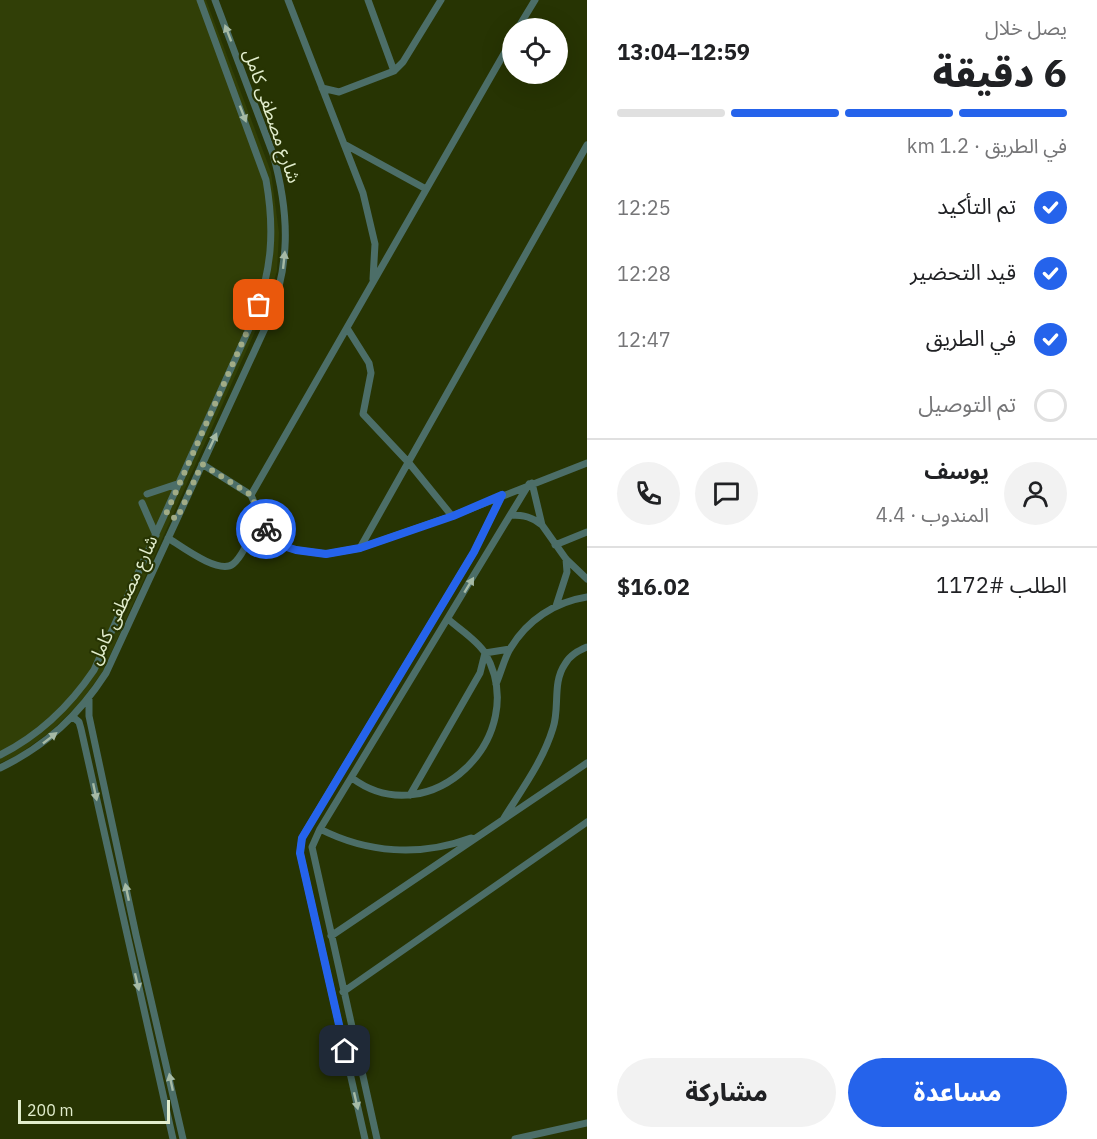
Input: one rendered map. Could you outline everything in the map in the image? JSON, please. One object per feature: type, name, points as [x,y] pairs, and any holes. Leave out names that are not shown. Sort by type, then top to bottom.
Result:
[{"type":"street","name":"شارع مصطفى كامل","points":[[0,755],[45,727],[80,691],[94,670],[180,483],[264,291],[270,258],[272,226],[266,180],[200,0]]},
{"type":"street","name":"شارع مصطفى كامل","points":[[0,768],[34,750],[73,717],[89,698],[111,663],[266,326],[279,293],[285,258],[284,199],[273,154],[215,0]]},
{"type":"street","points":[[288,0],[363,193],[375,244],[373,282]]},
{"type":"street","points":[[368,0],[394,71]]},
{"type":"street","points":[[322,88],[339,92],[394,71],[404,62],[441,0]]},
{"type":"street","points":[[524,18],[535,0]]},
{"type":"street","points":[[251,495],[502,57]]},
{"type":"street","points":[[344,144],[426,189]]},
{"type":"street","points":[[360,548],[587,146]]},
{"type":"street","points":[[260,159],[273,154]]},
{"type":"street","points":[[347,328],[369,363],[371,373],[363,414],[409,463],[453,516]]},
{"type":"street","points":[[168,538],[203,560],[227,567],[241,555],[252,537],[296,550],[326,554],[360,548],[453,516],[587,462]]},
{"type":"street","points":[[202,464],[251,495],[271,542]]},
{"type":"street","points":[[147,494],[180,483]]},
{"type":"street","points":[[377,1139],[312,853],[314,841],[531,484]]},
{"type":"street","points":[[531,484],[542,525]]},
{"type":"street","points":[[365,1139],[300,845],[306,831],[474,552],[502,495]]},
{"type":"street","points":[[142,503],[156,535]]},
{"type":"street","points":[[170,505],[181,510]]},
{"type":"street","points":[[166,514],[177,519]]},
{"type":"street","points":[[511,515],[533,518],[542,525],[566,559],[587,579]]},
{"type":"street","points":[[555,544],[587,532]]},
{"type":"street","points":[[556,606],[567,572],[566,559]]},
{"type":"street","points":[[352,778],[364,787],[378,792],[410,795],[445,783],[460,774],[483,748],[491,733],[495,716],[496,684],[510,649],[526,628],[546,610],[587,597]]},
{"type":"street","points":[[448,619],[485,653],[496,684]]},
{"type":"street","points":[[502,820],[544,751],[554,726],[559,675],[565,662],[576,652],[587,647]]},
{"type":"street","points":[[485,653],[510,649]]},
{"type":"street","points":[[410,795],[480,673],[485,653]]},
{"type":"street","points":[[89,698],[89,716],[183,1139]]},
{"type":"street","points":[[73,717],[79,722],[81,729],[173,1139]]},
{"type":"street","points":[[331,936],[587,763]]},
{"type":"street","points":[[343,992],[587,822]]},
{"type":"street","points":[[320,829],[339,839],[368,847],[397,851],[456,844],[483,833]]},
{"type":"street","points":[[515,1139],[587,1123]]},
{"type":"shaded area","points":[[0,0],[206,0],[271,172],[279,233],[277,271],[266,307],[103,671],[80,703],[49,733],[16,756],[0,763]]},
{"type":"way so far","points":[[259,305],[166,514],[177,519],[202,464],[251,495],[266,529]]},
{"type":"route","points":[[266,529],[271,542],[280,546],[326,554],[379,542],[453,516],[502,495],[474,552],[302,838],[300,845],[345,1051]]}]
